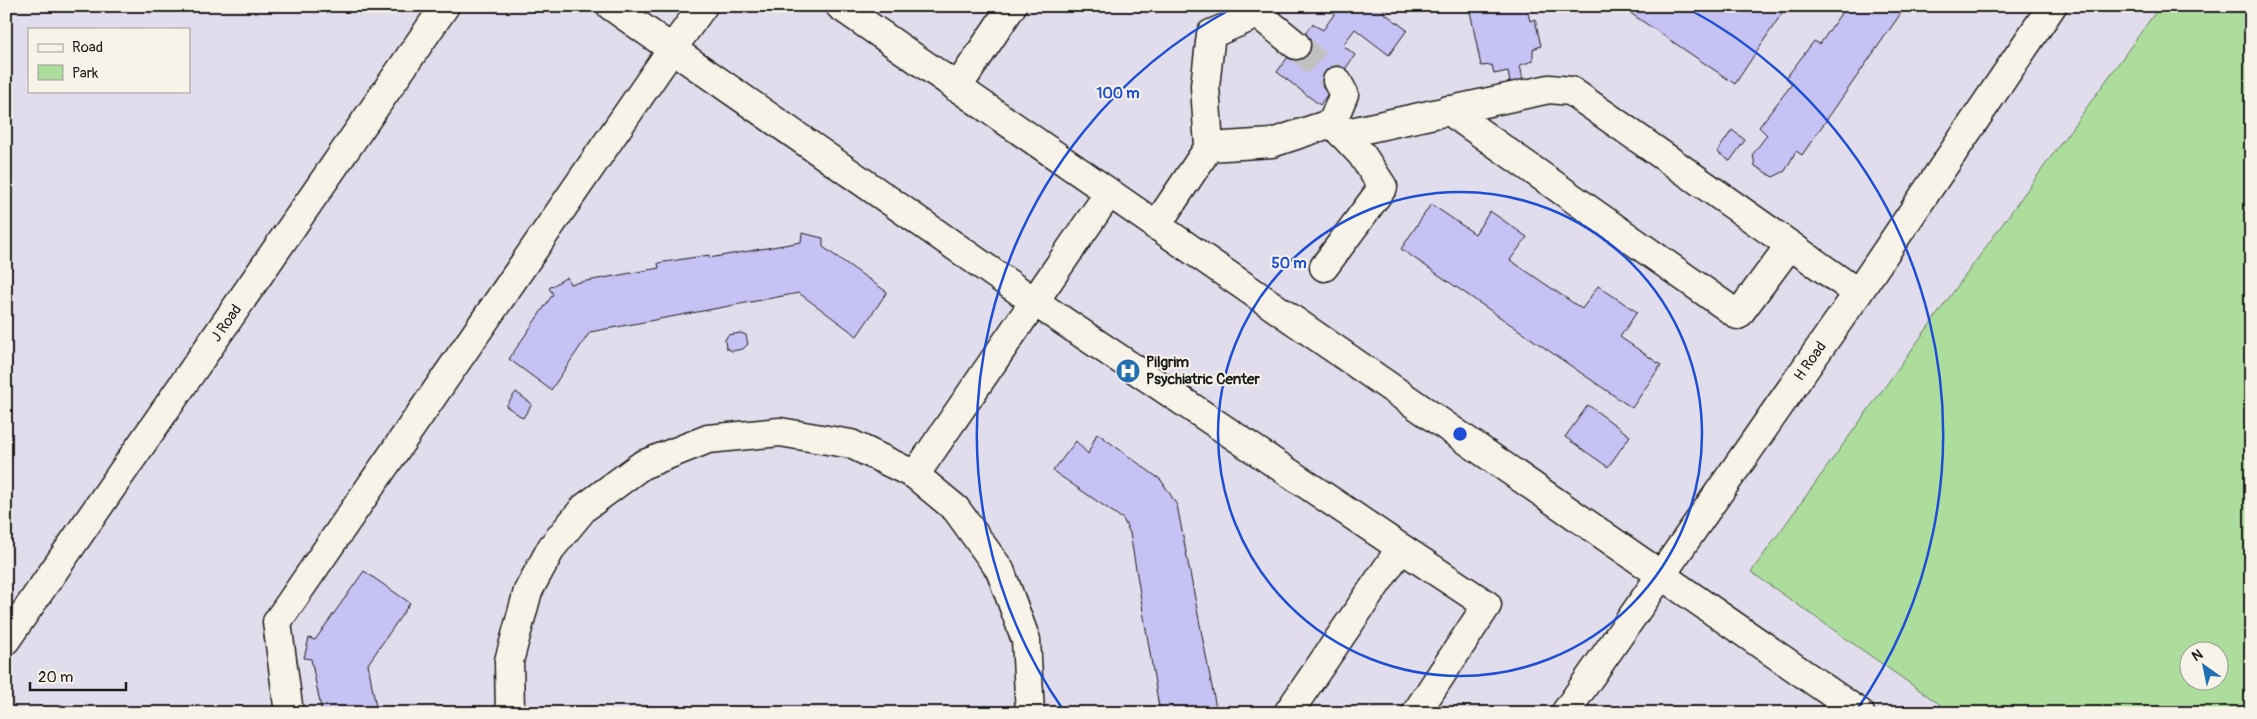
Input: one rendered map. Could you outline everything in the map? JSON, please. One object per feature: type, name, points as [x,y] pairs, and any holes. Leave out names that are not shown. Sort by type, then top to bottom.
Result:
[{"type":"lane","name":"J Road","points":[[6,640],[445,6]]},
{"type":"lane","points":[[611,6],[1035,302],[1488,605],[1416,713]]},
{"type":"lane","points":[[289,713],[278,622],[703,6]]},
{"type":"lane","points":[[840,6],[1856,712]]},
{"type":"lane","points":[[957,88],[1012,6]]},
{"type":"lane","name":"H Road","points":[[1565,713],[1858,293],[2052,6]]},
{"type":"lane","points":[[1156,226],[1209,147],[1205,86],[1211,34],[1258,14],[1296,45]]},
{"type":"lane","points":[[1337,81],[1344,94],[1337,128]]},
{"type":"lane","points":[[1209,147],[1272,143],[1337,128],[1448,110],[1549,89],[1571,91],[1858,293]]},
{"type":"lane","points":[[1448,110],[1738,315],[1790,245]]},
{"type":"lane","points":[[1324,267],[1383,187],[1362,155],[1337,128]]},
{"type":"lane","points":[[915,475],[1109,193]]},
{"type":"lane","points":[[510,713],[509,661],[528,591],[552,547],[584,508],[642,465],[708,439],[780,432],[850,444],[915,475],[956,509],[1000,570],[1026,640],[1030,713]]},
{"type":"lane","points":[[1288,713],[1401,548]]},
{"type":"shaded area","name":"Pilgrim Psychiatric Center","points":[[6,6],[2251,6],[2251,713],[6,713]]},
{"type":"green space","points":[[2160,6],[2251,6],[2251,713],[1952,713],[1751,572]]},
{"type":"building","points":[[1340,6],[1387,6],[1383,12],[1407,30],[1389,55],[1355,29],[1343,45],[1355,55],[1320,105],[1277,72],[1312,24],[1323,30]]},
{"type":"building","points":[[1469,6],[1528,6],[1530,21],[1535,19],[1541,46],[1533,49],[1533,61],[1520,65],[1528,105],[1514,107],[1508,71],[1494,74],[1492,65],[1481,66]]},
{"type":"building","points":[[1620,6],[1785,6],[1786,7],[1735,84]]},
{"type":"building","points":[[1846,6],[1906,6],[1802,155],[1796,151],[1785,171],[1773,177],[1755,166],[1753,154],[1767,135],[1759,127],[1792,84],[1786,78],[1814,41],[1820,44]]},
{"type":"building","points":[[1732,130],[1745,140],[1730,161],[1717,152]]},
{"type":"building","points":[[1431,204],[1475,234],[1490,211],[1527,237],[1510,260],[1582,309],[1598,286],[1637,312],[1620,337],[1661,365],[1632,408],[1401,249]]},
{"type":"building","points":[[802,233],[823,238],[823,247],[887,292],[857,336],[799,293],[590,332],[551,390],[509,359],[553,294],[549,288],[567,277],[570,284],[659,268],[658,263],[709,255],[709,258],[801,242]]},
{"type":"building","points":[[741,333],[746,335],[748,344],[743,349],[732,351],[726,348],[725,340],[728,335]]},
{"type":"building","points":[[516,392],[532,404],[523,418],[506,406]]},
{"type":"building","points":[[1588,405],[1630,436],[1608,467],[1565,437]]},
{"type":"building","points":[[1097,433],[1161,480],[1177,505],[1217,713],[1160,713],[1130,533],[1123,519],[1053,471],[1076,441],[1088,454]]},
{"type":"building","points":[[364,571],[410,603],[368,664],[377,713],[322,713],[311,659],[304,658],[309,638],[315,640]]},
{"type":"tunnel","points":[[1296,45],[1337,81]]},
{"type":"place","name":"Pilgrim Psychiatric Center","points":[[1128,371]]}]
